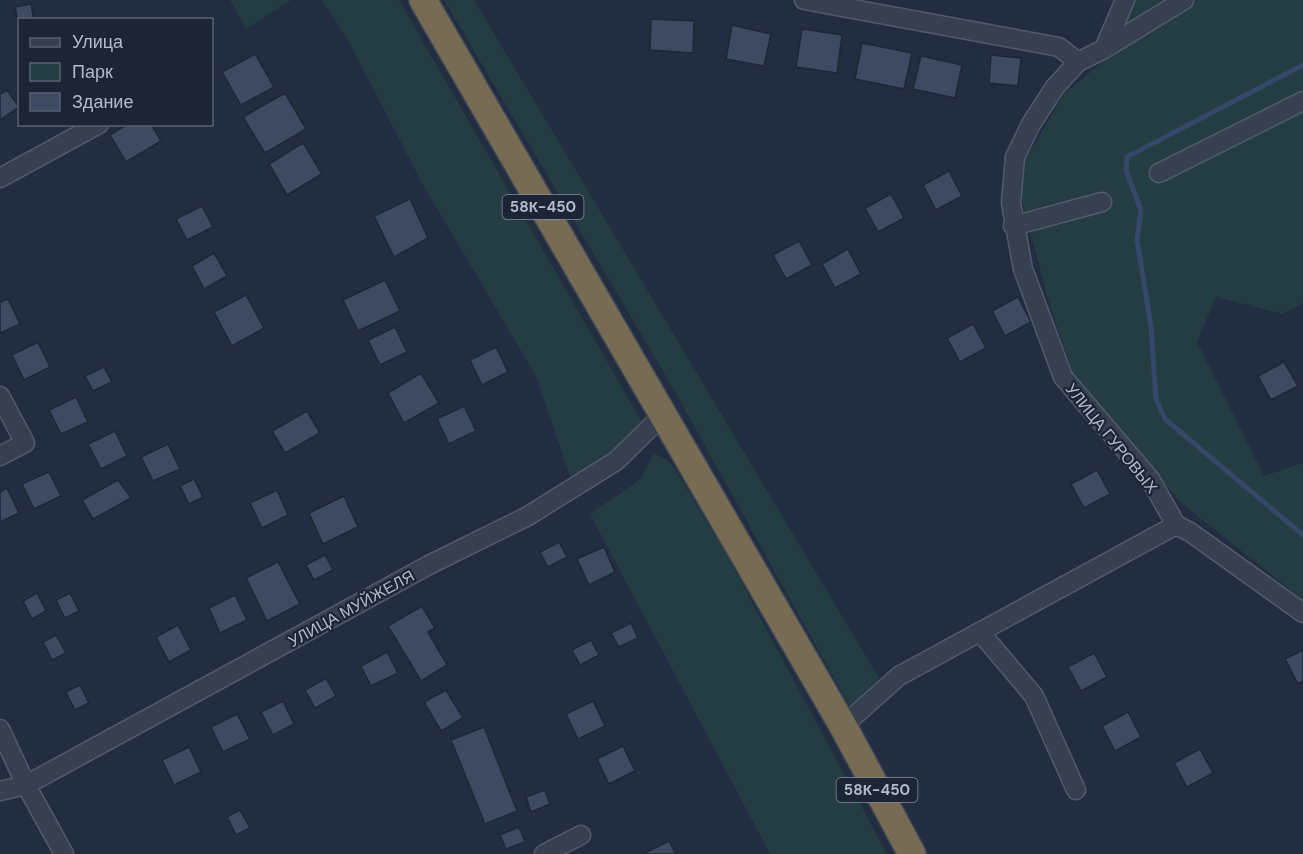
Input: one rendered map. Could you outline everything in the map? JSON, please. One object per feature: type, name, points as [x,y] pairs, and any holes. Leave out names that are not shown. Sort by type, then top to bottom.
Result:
[{"type":"highway","name":"58К-450","points":[[423,0],[843,726],[912,854]]},
{"type":"street","points":[[804,0],[1059,47],[1078,62]]},
{"type":"street","points":[[1104,49],[1125,0]]},
{"type":"street","name":"УЛИЦА ГУРОВЫХ","points":[[1176,525],[1150,479],[1063,377],[1023,269],[1013,226],[1011,204],[1015,157],[1055,87],[1078,62],[1104,49],[1184,0]]},
{"type":"street","points":[[1159,173],[1303,101]]},
{"type":"street","points":[[0,178],[95,126]]},
{"type":"street","points":[[1013,226],[1102,202]]},
{"type":"street","points":[[0,396],[25,443],[0,456]]},
{"type":"street","name":"УЛИЦА МУЙЖЕЛЯ","points":[[0,791],[26,785],[429,566],[528,516],[616,461],[664,414]]},
{"type":"street","points":[[843,726],[899,676],[1176,525],[1190,531],[1303,613]]},
{"type":"street","points":[[980,632],[1034,696],[1076,790]]},
{"type":"street","points":[[0,729],[26,785],[64,854]]},
{"type":"street","points":[[544,854],[581,835]]},
{"type":"green space","points":[[230,0],[291,0],[246,29]]},
{"type":"green space","points":[[322,0],[399,0],[642,422],[614,455],[571,480],[536,376],[423,185],[349,42]]},
{"type":"green space","points":[[444,0],[474,0],[879,678],[850,707],[674,390]]},
{"type":"green space","points":[[1126,0],[1303,0],[1303,303],[1283,314],[1216,297],[1197,342],[1264,476],[1303,463],[1303,600],[1181,503],[1074,376],[1050,307],[1020,192],[1022,166],[1063,95],[1118,49]]},
{"type":"green space","points":[[654,453],[671,463],[724,550],[887,854],[770,854],[590,514],[641,479]]},
{"type":"building","points":[[31,4],[34,18],[18,18],[18,23],[15,7]]},
{"type":"building","points":[[651,19],[694,21],[693,53],[650,50]]},
{"type":"building","points":[[732,25],[771,34],[764,66],[726,59]]},
{"type":"building","points":[[802,29],[842,35],[837,73],[796,67]]},
{"type":"building","points":[[862,43],[912,53],[904,89],[855,79]]},
{"type":"building","points":[[255,54],[274,87],[241,105],[222,72]]},
{"type":"building","points":[[991,55],[1021,58],[1018,86],[989,83]]},
{"type":"building","points":[[921,56],[962,65],[955,98],[913,89]]},
{"type":"building","points":[[7,90],[18,108],[0,120],[0,94]]},
{"type":"building","points":[[285,93],[306,129],[265,153],[243,117]]},
{"type":"building","points":[[125,126],[152,126],[161,141],[126,162],[110,135]]},
{"type":"building","points":[[303,143],[322,174],[287,195],[269,164]]},
{"type":"building","points":[[949,171],[962,196],[936,210],[923,185]]},
{"type":"building","points":[[891,194],[904,218],[878,232],[865,208]]},
{"type":"building","points":[[410,199],[428,238],[394,257],[374,216]]},
{"type":"building","points":[[202,206],[213,227],[187,240],[176,219]]},
{"type":"building","points":[[799,241],[812,265],[786,279],[773,255]]},
{"type":"building","points":[[848,249],[861,274],[835,288],[822,264]]},
{"type":"building","points":[[214,253],[227,276],[204,289],[192,266]]},
{"type":"building","points":[[385,280],[400,311],[358,331],[343,300]]},
{"type":"building","points":[[246,295],[264,328],[232,346],[214,312]]},
{"type":"building","points":[[1018,297],[1031,322],[1005,336],[992,311]]},
{"type":"building","points":[[8,299],[20,324],[0,333],[0,302]]},
{"type":"building","points":[[973,324],[986,348],[960,362],[947,338]]},
{"type":"building","points":[[395,327],[407,352],[380,365],[368,340]]},
{"type":"building","points":[[38,342],[50,367],[24,380],[12,355]]},
{"type":"building","points":[[496,347],[508,372],[482,385],[470,360]]},
{"type":"building","points":[[1284,362],[1298,386],[1271,400],[1258,376]]},
{"type":"building","points":[[104,367],[112,382],[93,391],[85,376]]},
{"type":"building","points":[[421,373],[439,403],[404,423],[388,393]]},
{"type":"building","points":[[76,397],[88,422],[61,434],[49,410]]},
{"type":"building","points":[[464,406],[476,431],[449,444],[437,419]]},
{"type":"building","points":[[307,411],[320,433],[285,453],[272,431]]},
{"type":"building","points":[[115,431],[127,456],[101,469],[88,444]]},
{"type":"building","points":[[168,444],[180,469],[153,481],[141,457]]},
{"type":"building","points":[[1097,470],[1110,494],[1084,508],[1071,484]]},
{"type":"building","points":[[49,472],[61,496],[34,509],[22,484]]},
{"type":"building","points":[[194,479],[203,497],[189,504],[180,486]]},
{"type":"building","points":[[118,480],[131,498],[93,519],[82,500]]},
{"type":"building","points":[[7,488],[19,513],[0,522],[0,492]]},
{"type":"building","points":[[277,490],[288,515],[262,528],[250,503]]},
{"type":"building","points":[[344,496],[358,527],[323,544],[309,513]]},
{"type":"building","points":[[559,542],[567,557],[548,567],[540,552]]},
{"type":"building","points":[[604,547],[615,572],[589,585],[577,559]]},
{"type":"building","points":[[325,555],[333,570],[314,580],[306,565]]},
{"type":"building","points":[[278,562],[300,604],[267,621],[246,578]]},
{"type":"building","points":[[37,593],[46,611],[32,619],[23,601]]},
{"type":"building","points":[[70,593],[79,611],[65,618],[56,600]]},
{"type":"building","points":[[235,595],[247,620],[220,633],[209,608]]},
{"type":"building","points":[[422,606],[435,628],[428,632],[447,665],[421,681],[388,626]]},
{"type":"building","points":[[631,623],[638,638],[619,647],[611,633]]},
{"type":"building","points":[[178,625],[191,650],[169,662],[156,637]]},
{"type":"building","points":[[56,635],[66,653],[52,660],[43,642]]},
{"type":"building","points":[[591,640],[599,655],[580,665],[572,650]]},
{"type":"building","points":[[1303,650],[1303,681],[1298,684],[1285,659]]},
{"type":"building","points":[[387,652],[398,673],[371,686],[361,666]]},
{"type":"building","points":[[1094,653],[1107,677],[1081,691],[1068,667]]},
{"type":"building","points":[[326,678],[336,696],[315,708],[305,690]]},
{"type":"building","points":[[80,685],[89,703],[75,710],[66,692]]},
{"type":"building","points":[[446,690],[463,718],[441,731],[424,702]]},
{"type":"building","points":[[283,701],[294,724],[273,735],[261,712]]},
{"type":"building","points":[[593,701],[605,726],[578,739],[566,714]]},
{"type":"building","points":[[1128,712],[1141,737],[1115,751],[1102,726]]},
{"type":"building","points":[[237,714],[250,739],[223,752],[211,727]]},
{"type":"building","points":[[484,727],[517,811],[485,824],[451,740]]},
{"type":"building","points":[[623,746],[635,771],[609,784],[597,759]]},
{"type":"building","points":[[189,747],[201,772],[174,785],[162,760]]},
{"type":"building","points":[[1200,749],[1213,773],[1187,787],[1174,763]]},
{"type":"building","points":[[545,790],[550,804],[531,812],[526,797]]},
{"type":"building","points":[[240,810],[250,828],[236,835],[227,817]]},
{"type":"building","points":[[519,827],[525,842],[506,849],[500,835]]},
{"type":"building","points":[[669,841],[676,854],[643,854]]},
{"type":"waterway","points":[[1303,65],[1127,157],[1126,170],[1141,210],[1137,240],[1151,326],[1156,399],[1165,419],[1303,535]]}]
